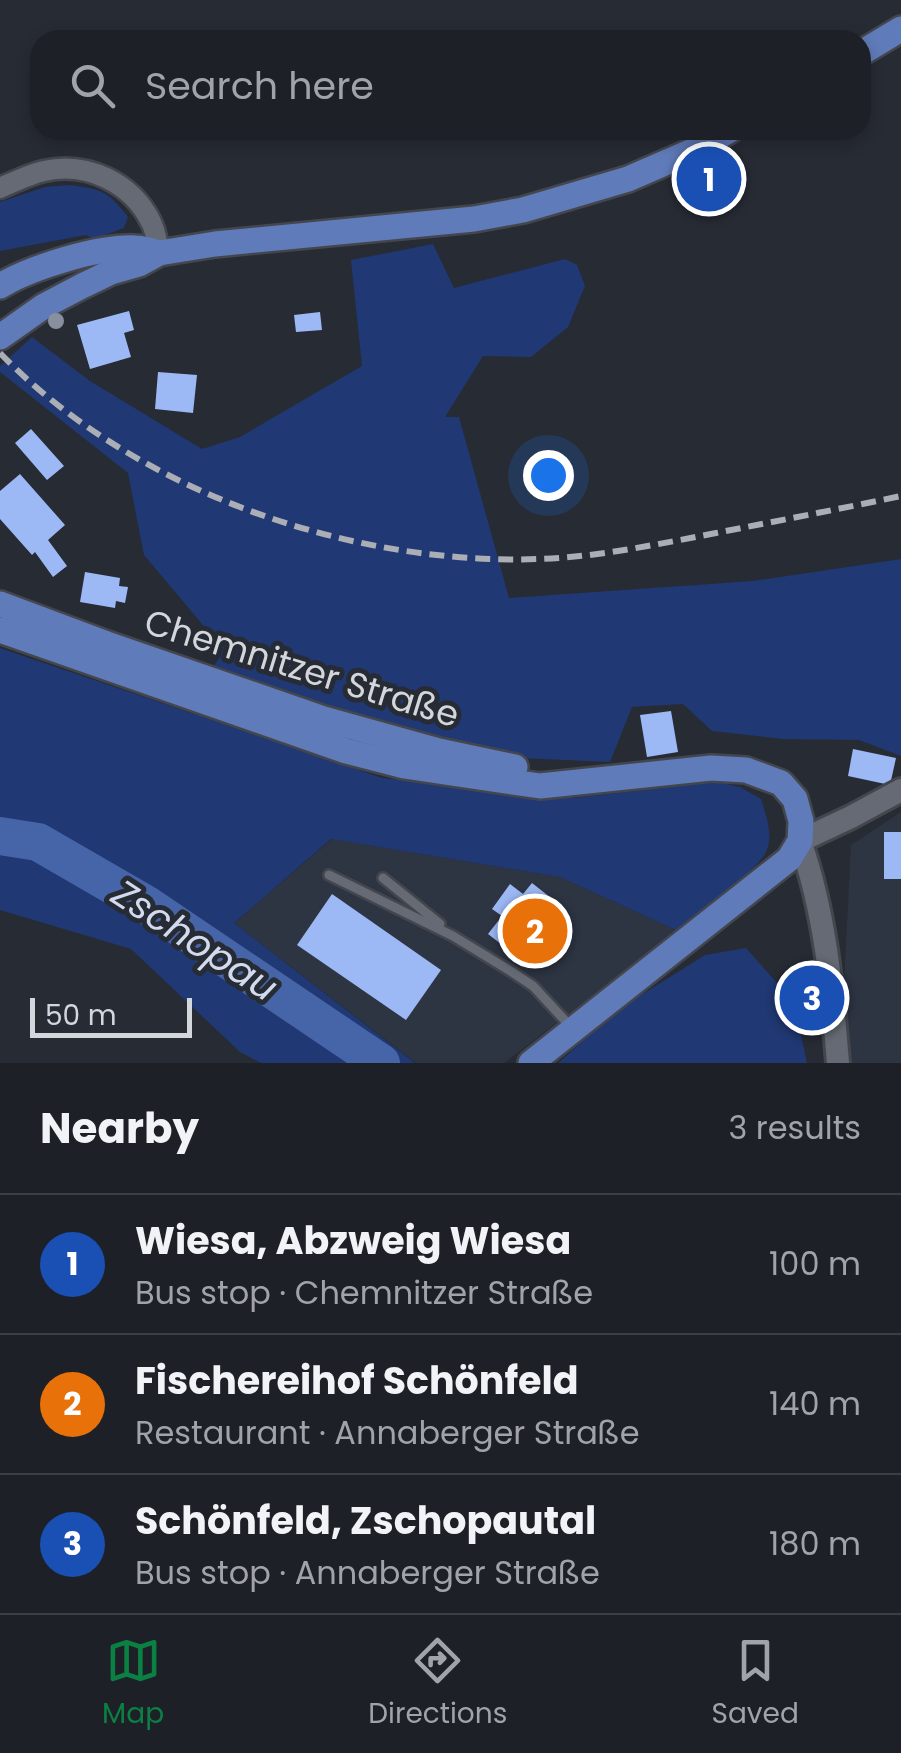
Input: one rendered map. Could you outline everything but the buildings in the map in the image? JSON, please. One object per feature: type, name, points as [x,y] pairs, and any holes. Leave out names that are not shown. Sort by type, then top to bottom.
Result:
[{"type":"main road","points":[[871,47],[901,29]]},
{"type":"main road","points":[[10,330],[82,286],[159,253],[457,221],[523,210],[628,179],[712,140]]},
{"type":"main road","points":[[0,286],[46,265],[98,253],[137,248],[159,253]]},
{"type":"main road","name":"Chemnitzer Straße","points":[[0,604],[324,719],[439,750],[588,780]]},
{"type":"main road","name":"Chemnitzer Straße","points":[[0,630],[311,740],[404,766],[540,786],[711,768],[746,770],[788,790],[799,809],[800,840]]},
{"type":"main road","points":[[531,1063],[775,871],[789,859],[800,840],[901,790]]},
{"type":"main road","points":[[800,840],[822,916],[838,1063]]},
{"type":"street","points":[[0,188],[43,171],[71,168],[96,174],[118,183],[136,198],[153,225],[159,253]]},
{"type":"lane","points":[[328,875],[454,936],[533,986],[574,1030]]},
{"type":"lane","points":[[382,878],[454,936]]},
{"type":"shaded area","points":[[69,185],[97,190],[109,197],[128,217],[124,228],[94,239],[86,235],[0,251],[0,202],[45,187]]},
{"type":"shaded area","points":[[433,244],[454,288],[565,259],[577,265],[585,286],[568,327],[531,357],[483,356],[445,417],[459,417],[509,598],[753,581],[901,559],[901,756],[859,740],[783,739],[712,731],[683,704],[632,707],[610,762],[494,757],[401,736],[213,669],[223,649],[144,555],[128,473],[0,372],[0,366],[32,337],[90,381],[202,449],[240,437],[362,366],[351,260]]},
{"type":"shaded area","points":[[0,648],[382,778],[574,798],[716,782],[740,787],[761,799],[768,846],[751,870],[678,931],[560,877],[331,839],[234,923],[415,1063],[261,1063],[240,1052],[131,949],[0,910]]},
{"type":"shaded area","points":[[901,812],[901,1063],[850,1063],[843,1003],[851,845]]},
{"type":"shaded area","points":[[332,839],[560,877],[678,931],[504,1063],[416,1063],[234,923]]},
{"type":"shaded area","points":[[746,948],[794,1002],[807,1063],[558,1063],[622,1007],[705,955]]},
{"type":"waterway","name":"Zschopau","points":[[0,836],[38,842],[147,905],[381,1063]]},
{"type":"railway","points":[[0,353],[55,403],[118,447],[186,484],[258,514],[333,536],[409,551],[485,559],[579,556],[901,496]]},
{"type":"place","name":"Wiesa, Abzweig Wiesa","points":[[709,179]]},
{"type":"place","name":"Fischereihof Schönfeld","points":[[535,931]]},
{"type":"place","name":"Schönfeld, Zschopautal","points":[[812,998]]}]
